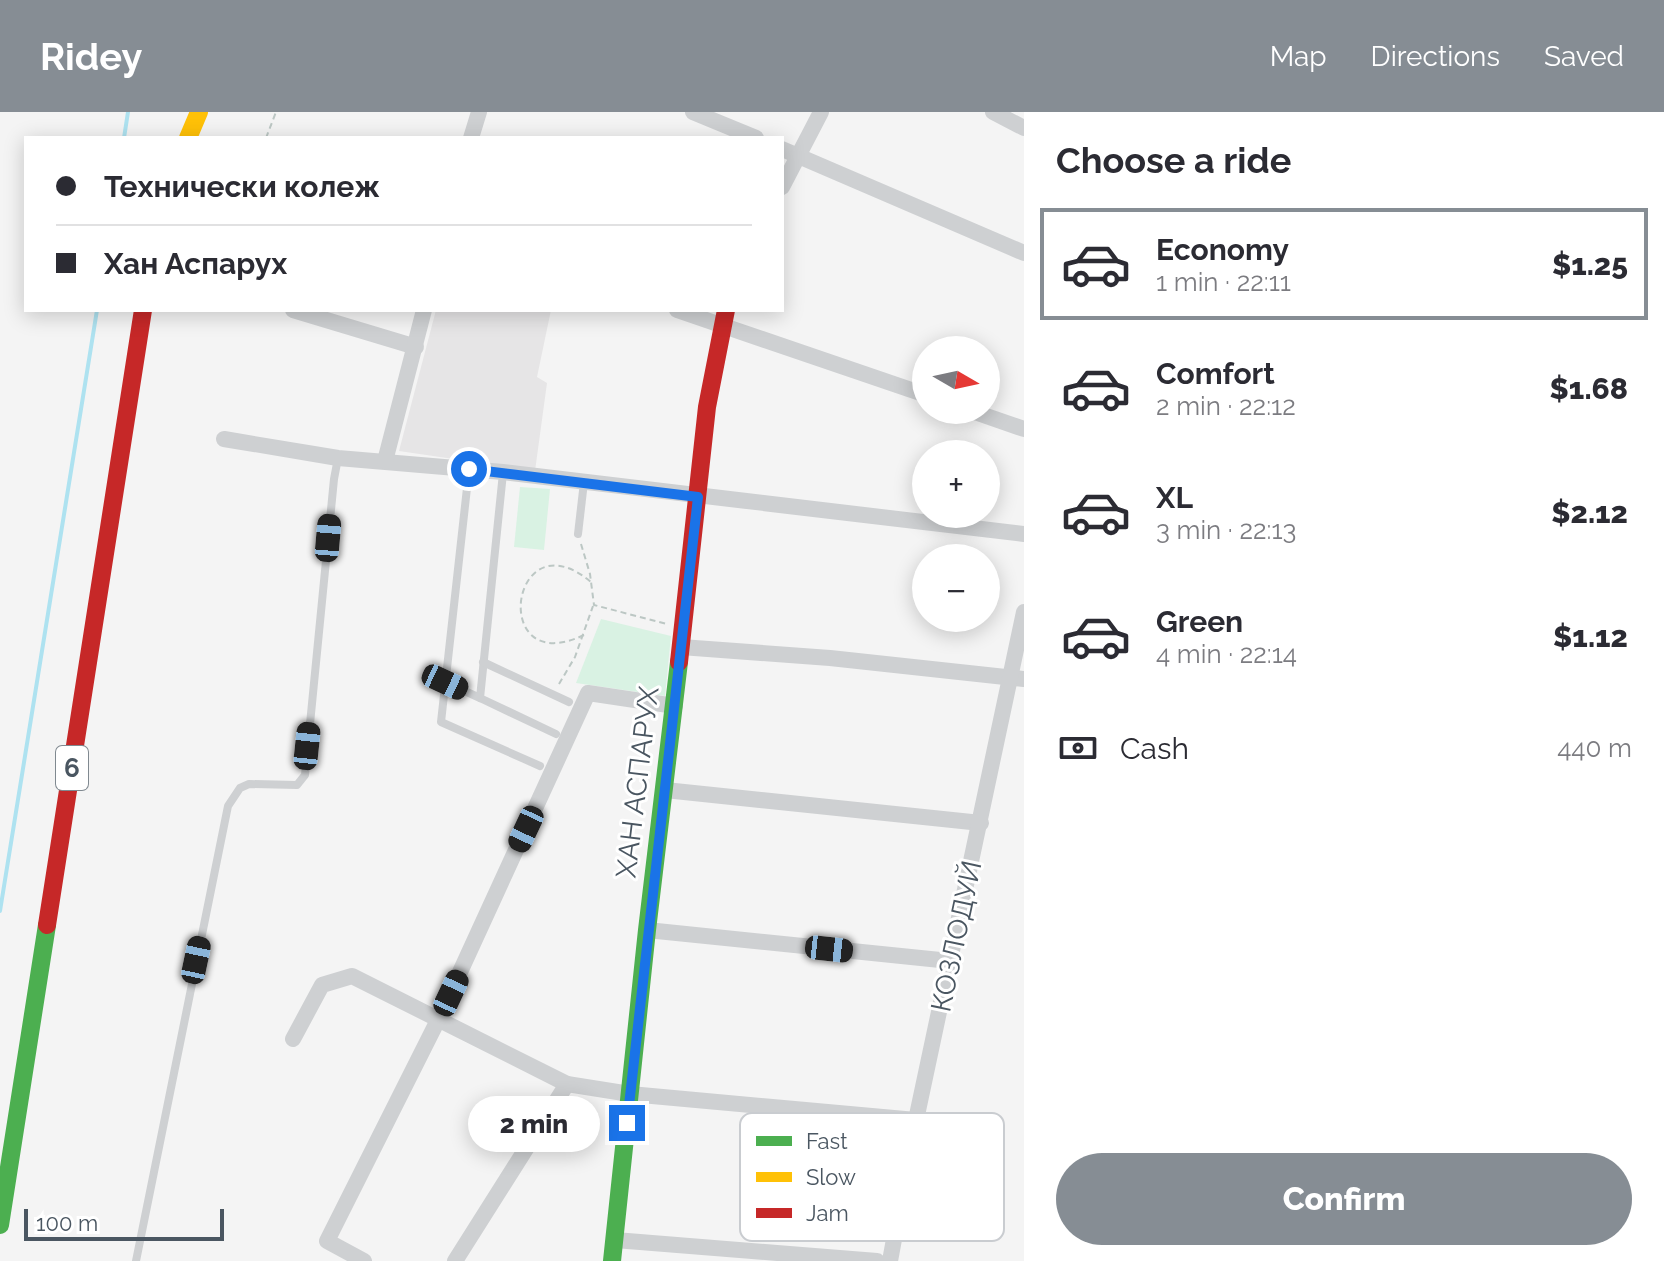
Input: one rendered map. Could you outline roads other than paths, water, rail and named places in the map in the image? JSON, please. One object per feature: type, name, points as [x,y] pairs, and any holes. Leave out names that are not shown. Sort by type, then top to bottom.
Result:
[{"type":"main road","points":[[189,136],[199,112]]},
{"type":"main road","name":"6","points":[[0,1225],[143,312]]},
{"type":"main road","name":"ХАН АСПАРУХ","points":[[612,1261],[707,407],[724,318]]},
{"type":"street","points":[[472,136],[479,112]]},
{"type":"street","points":[[693,112],[751,136]]},
{"type":"street","points":[[784,178],[790,152],[821,112]]},
{"type":"street","points":[[993,112],[1024,128]]},
{"type":"street","points":[[790,152],[1024,253]]},
{"type":"street","points":[[300,312],[416,347]]},
{"type":"street","points":[[385,461],[424,312]]},
{"type":"street","points":[[689,312],[724,318],[912,390]]},
{"type":"street","points":[[1000,421],[1024,429]]},
{"type":"street","points":[[224,439],[338,458],[503,472],[1024,534]]},
{"type":"street","name":"КОЗЛОДУЙ","points":[[917,1113],[981,823],[1018,678],[1024,612]]},
{"type":"street","points":[[682,638],[1018,678]]},
{"type":"street","points":[[364,1261],[327,1241],[438,1020],[588,693],[675,706]]},
{"type":"street","points":[[665,790],[981,823]]},
{"type":"street","points":[[647,930],[950,961]]},
{"type":"street","points":[[293,1039],[322,985],[352,976],[567,1084],[630,1094],[839,1113]]},
{"type":"street","points":[[455,1261],[567,1084]]},
{"type":"street","points":[[615,1240],[877,1261]]},
{"type":"street","name":"КОЗЛОДУЙ","points":[[890,1261],[894,1241]]},
{"type":"lane","points":[[136,1261],[228,806],[240,788],[249,784],[297,785],[305,775],[338,458]]},
{"type":"lane","points":[[469,469],[441,722],[540,766]]},
{"type":"lane","points":[[480,698],[503,472]]},
{"type":"lane","points":[[578,534],[584,482]]},
{"type":"lane","points":[[483,662],[569,702]]},
{"type":"lane","points":[[445,682],[556,734]]},
{"type":"waterway","points":[[124,136],[128,112]]},
{"type":"waterway","points":[[0,911],[97,312]]}]
